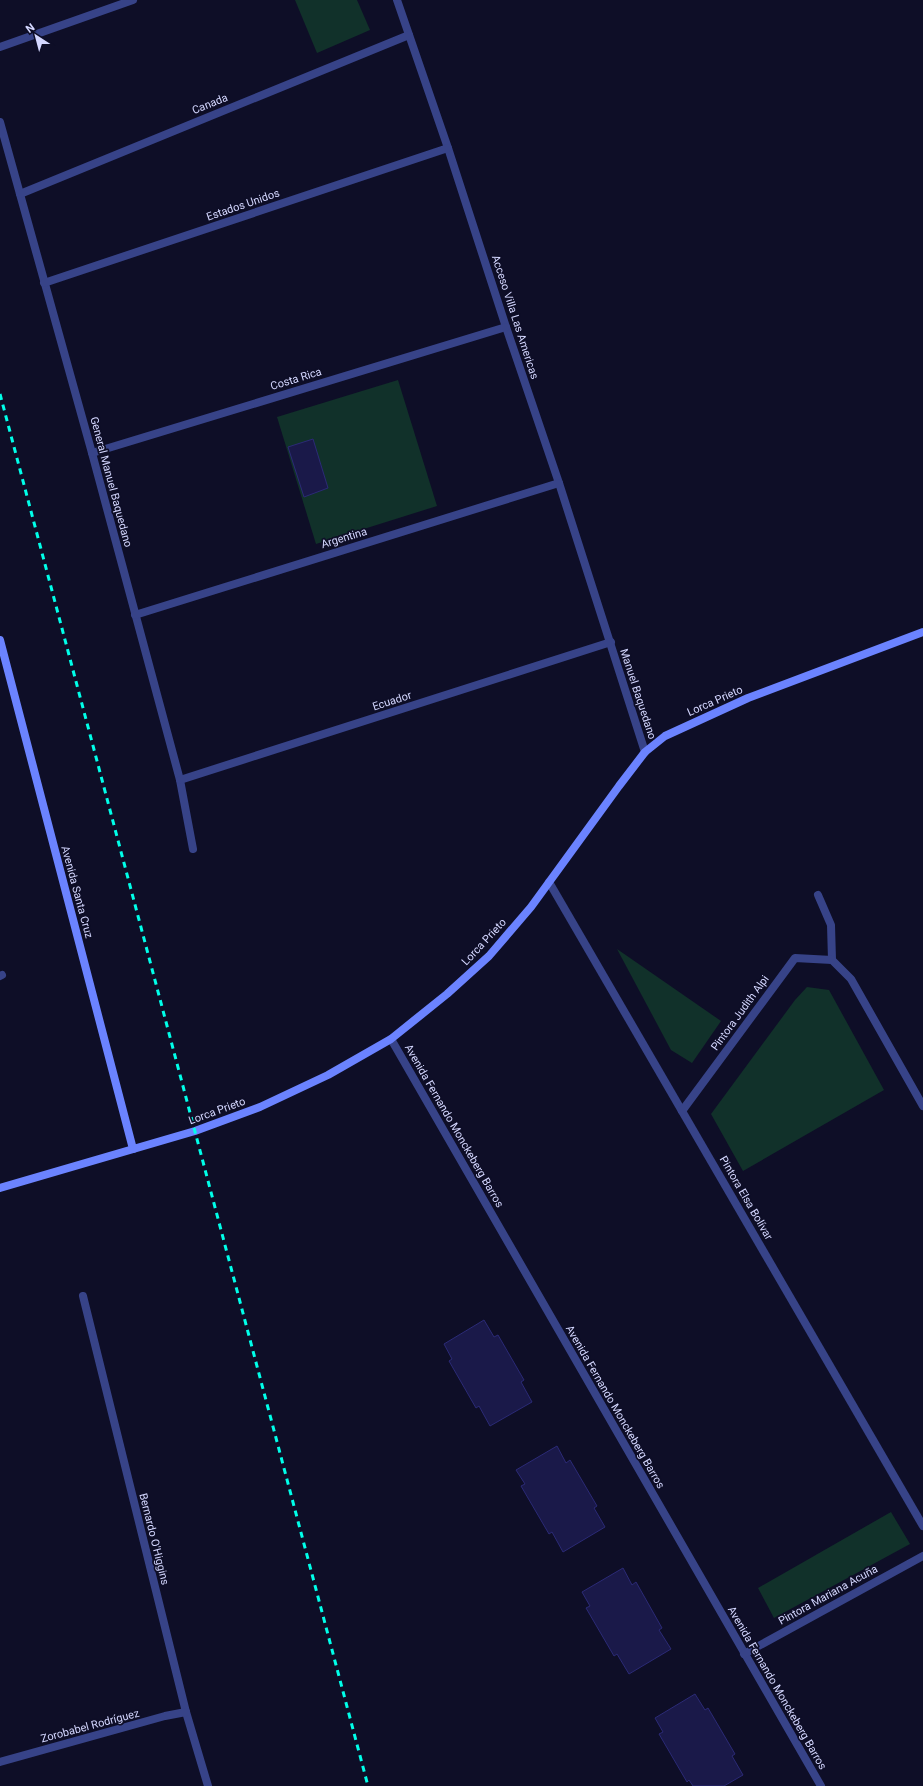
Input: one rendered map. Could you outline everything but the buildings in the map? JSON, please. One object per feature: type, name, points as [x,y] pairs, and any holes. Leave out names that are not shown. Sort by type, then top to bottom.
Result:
[{"type":"main road","name":"Lorca Prieto","points":[[0,1188],[195,1131],[260,1107],[328,1075],[390,1039],[447,994],[489,956],[531,907],[618,786],[645,752],[665,736],[707,715],[748,698],[923,632]]},
{"type":"main road","name":"Avenida Santa Cruz","points":[[0,640],[133,1149]]},
{"type":"street","points":[[0,48],[133,0]]},
{"type":"street","name":"Acceso Villa Las Americas","points":[[397,0],[448,148],[611,642]]},
{"type":"street","name":"Canada","points":[[20,194],[409,35]]},
{"type":"street","name":"General Manuel Baquedano","points":[[0,122],[92,453],[180,780],[193,848]]},
{"type":"street","name":"Estados Unidos","points":[[44,283],[448,148]]},
{"type":"street","name":"Costa Rica","points":[[92,453],[506,327]]},
{"type":"street","name":"Argentina","points":[[135,615],[559,483]]},
{"type":"street","name":"Manuel Baquedano","points":[[611,642],[645,752]]},
{"type":"street","name":"Ecuador","points":[[180,780],[611,642]]},
{"type":"street","name":"Pintora Elsa Bolívar","points":[[549,882],[923,1526]]},
{"type":"street","points":[[818,896],[831,925],[832,960],[851,979],[923,1106]]},
{"type":"street","name":"Pintora Judith Alpi","points":[[682,1111],[795,958],[832,960]]},
{"type":"street","name":"Avenida Fernando Monckeberg Barros","points":[[390,1039],[821,1786]]},
{"type":"street","name":"Bernardo O'Higgins","points":[[83,1296],[186,1712],[208,1786]]},
{"type":"street","name":"Pintora Mariana Acuña","points":[[744,1654],[923,1556]]},
{"type":"street","name":"Zorobabel Rodríguez","points":[[0,1762],[166,1716],[186,1712]]},
{"type":"green space","points":[[295,0],[357,0],[370,30],[317,53]]},
{"type":"green space","points":[[398,380],[437,506],[316,544],[277,417]]},
{"type":"green space","points":[[617,949],[721,1021],[692,1063],[671,1050]]},
{"type":"green space","points":[[807,987],[829,990],[884,1090],[743,1171],[711,1114],[795,1000]]},
{"type":"green space","points":[[891,1512],[910,1544],[774,1618],[758,1588]]},
{"type":"railway","points":[[0,394],[368,1786]]}]
